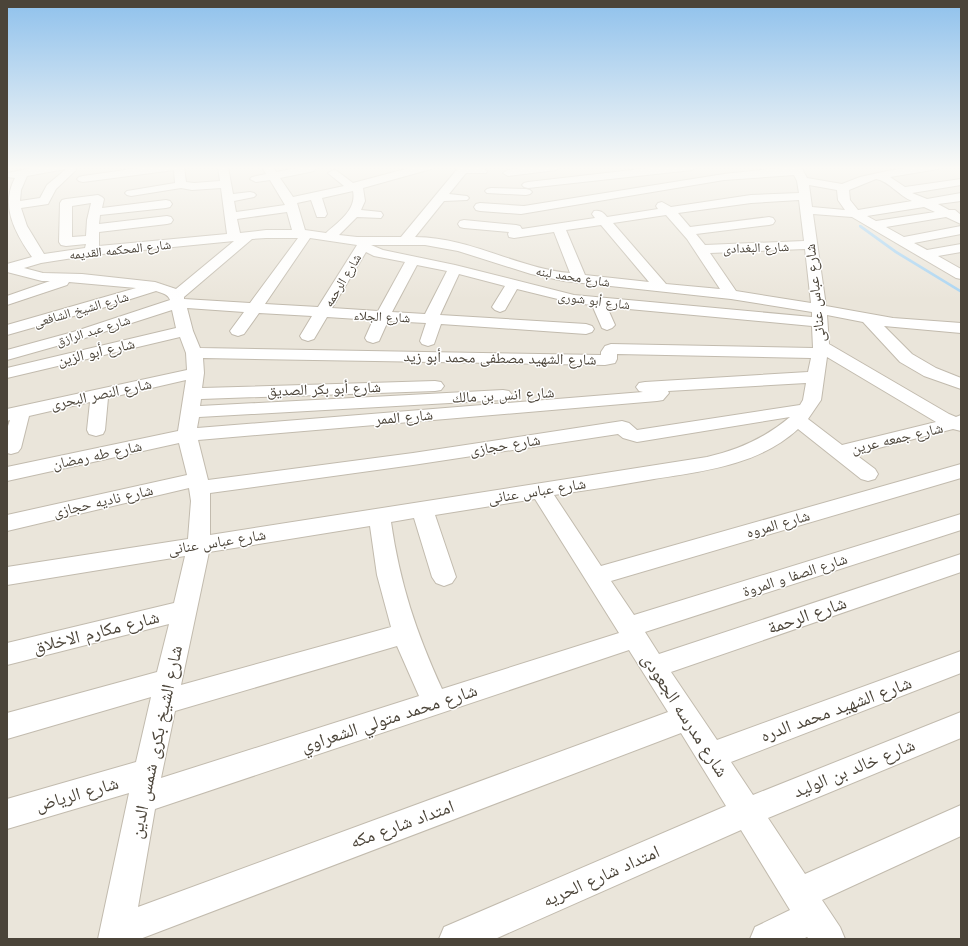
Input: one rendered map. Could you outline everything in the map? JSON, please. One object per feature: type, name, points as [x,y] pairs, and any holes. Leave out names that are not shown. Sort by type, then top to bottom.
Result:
[{"type":"street","points":[[8,264],[34,261],[20,222],[14,211]]},
{"type":"street","points":[[66,211],[66,242],[92,240],[167,220]]},
{"type":"street","points":[[92,240],[95,212],[102,211]]},
{"type":"street","points":[[166,211],[167,244]]},
{"type":"street","points":[[230,211],[234,237]]},
{"type":"street","points":[[231,216],[253,211]]},
{"type":"street","points":[[238,331],[304,234],[294,211]]},
{"type":"street","points":[[405,241],[429,211]]},
{"type":"street","points":[[503,260],[515,232],[520,211]]},
{"type":"street","points":[[596,211],[660,286]]},
{"type":"street","points":[[464,224],[515,232],[559,228],[675,211]]},
{"type":"street","name":"شارع عباس عنانى","points":[[7,576],[707,464],[736,457],[782,434],[802,415],[812,400],[821,350],[819,316],[806,211]]},
{"type":"street","points":[[850,211],[959,273]]},
{"type":"street","points":[[855,214],[872,211]]},
{"type":"street","points":[[942,211],[961,220]]},
{"type":"street","points":[[874,225],[960,211]]},
{"type":"street","points":[[670,212],[688,231],[731,295]]},
{"type":"street","points":[[329,237],[353,213],[377,215]]},
{"type":"street","points":[[7,225],[20,222]]},
{"type":"street","points":[[688,231],[769,222]]},
{"type":"street","points":[[559,228],[579,278]]},
{"type":"street","points":[[903,241],[961,230]]},
{"type":"street","name":"شارع المحكمه القديمه","points":[[34,261],[92,240],[167,244],[249,235],[304,234],[329,237]]},
{"type":"street","points":[[176,300],[249,235]]},
{"type":"street","name":"شارع محمد لبنه","points":[[329,237],[356,243],[425,241],[450,245],[536,271],[579,278],[731,295],[819,316]]},
{"type":"street","name":"شارع أبو شورى","points":[[356,243],[379,253],[455,268],[564,297],[598,302],[819,316]]},
{"type":"street","name":"شارع الرحمه","points":[[308,336],[322,313],[356,243]]},
{"type":"street","name":"شارع البغدادى","points":[[701,249],[811,245]]},
{"type":"street","points":[[925,254],[959,250]]},
{"type":"street","points":[[373,338],[382,316],[413,260]]},
{"type":"street","points":[[8,264],[42,278],[74,278],[155,286],[169,290],[176,300],[185,331],[194,352],[196,373],[187,435]]},
{"type":"street","points":[[428,341],[433,319],[455,268]]},
{"type":"street","points":[[7,301],[74,278]]},
{"type":"street","points":[[500,307],[513,284]]},
{"type":"street","name":"شارع الشيخ الشافعى","points":[[7,330],[97,305],[155,286]]},
{"type":"street","name":"شارع الجلاء","points":[[176,300],[322,313],[586,329]]},
{"type":"street","name":"شارع عبد الرازق","points":[[7,355],[78,335],[176,300]]},
{"type":"street","points":[[598,302],[607,324]]},
{"type":"street","points":[[819,316],[869,319],[919,326],[961,328]]},
{"type":"street","points":[[869,319],[906,358],[930,372],[961,384]]},
{"type":"street","name":"شارع أبو الزين","points":[[7,373],[185,331]]},
{"type":"street","name":"شارع الشهيد مصطفى محمد أبو زيد","points":[[194,352],[605,360],[609,359],[609,350],[613,349],[821,350]]},
{"type":"street","points":[[821,350],[943,418],[959,423]]},
{"type":"street","name":"شارع النصر البحرى","points":[[14,413],[196,373]]},
{"type":"street","name":"شارع انس بن مالك","points":[[190,412],[456,388],[656,386],[816,377]]},
{"type":"street","name":"شارع الممر","points":[[187,435],[656,396],[660,393],[656,386]]},
{"type":"street","name":"شارع أبو بكر الصديق","points":[[193,394],[456,388]]},
{"type":"street","points":[[96,430],[100,394]]},
{"type":"street","points":[[11,448],[14,413]]},
{"type":"street","points":[[802,415],[838,452],[868,474]]},
{"type":"street","name":"شارع حجازى","points":[[199,484],[413,459],[622,427],[630,434],[637,436],[802,415]]},
{"type":"street","name":"شارع جمعه عرين","points":[[838,452],[959,423]]},
{"type":"street","name":"شارع طه رمضان","points":[[7,474],[187,435]]},
{"type":"street","name":"شارع الشيخ بكرى شمس الدين","points":[[116,935],[145,786],[199,545],[201,501],[199,484],[187,435]]},
{"type":"street","name":"شارع المروه","points":[[596,576],[961,471]]},
{"type":"street","name":"شارع ناديه حجازى","points":[[7,523],[199,484]]},
{"type":"street","name":"شارع مدرسه الجعودى","points":[[541,490],[814,916]]},
{"type":"street","points":[[422,509],[444,577]]},
{"type":"street","points":[[379,516],[384,552],[405,633],[435,704]]},
{"type":"street","name":"شارع الصفا و المروة","points":[[632,633],[961,522]]},
{"type":"street","name":"شارع الرحمة","points":[[654,667],[961,563]]},
{"type":"street","name":"شارع مكارم الاخلاق","points":[[7,654],[185,610]]},
{"type":"street","points":[[7,726],[166,692],[405,633]]},
{"type":"street","name":"شارع محمد متولي الشعراوي","points":[[145,786],[435,704],[632,633]]},
{"type":"street","name":"شارع الشهيد محمد الدره","points":[[711,756],[961,662]]},
{"type":"street","name":"امتداد شارع مكه","points":[[116,935],[687,718]]},
{"type":"street","name":"شارع خالد بن الوليد","points":[[747,812],[961,725]]},
{"type":"street","name":"شارع الرياض","points":[[7,814],[145,786]]},
{"type":"street","name":"امتداد شارع الحريه","points":[[456,939],[747,812]]},
{"type":"street","points":[[767,939],[814,916],[961,820]]},
{"type":"shaded area","points":[[7,211],[961,211],[961,939],[7,939]]},
{"type":"waterway","points":[[860,226],[896,252],[961,292]]}]
